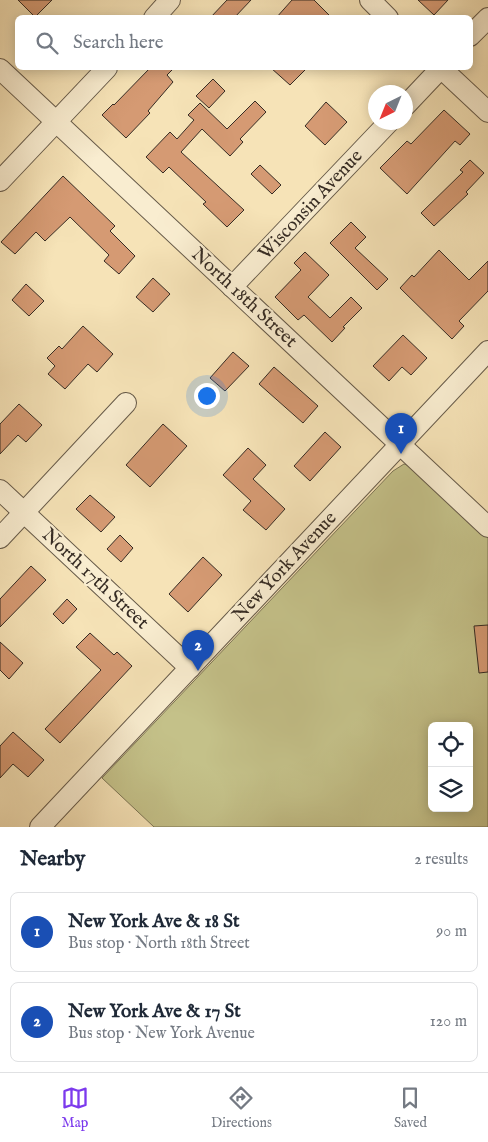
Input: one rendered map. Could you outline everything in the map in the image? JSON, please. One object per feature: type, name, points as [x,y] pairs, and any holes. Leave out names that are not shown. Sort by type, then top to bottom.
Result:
[{"type":"street","points":[[157,15],[170,0]]},
{"type":"street","points":[[370,0],[385,15]]},
{"type":"street","points":[[473,33],[488,18]]},
{"type":"street","name":"North 18th Street","points":[[0,69],[488,527]]},
{"type":"street","points":[[0,181],[105,70]]},
{"type":"street","points":[[413,98],[439,70]]},
{"type":"street","points":[[443,70],[488,112]]},
{"type":"street","name":"Wisconsin Avenue","points":[[232,287],[381,130]]},
{"type":"street","name":"New York Avenue","points":[[40,827],[488,351]]},
{"type":"street","points":[[0,538],[126,403]]},
{"type":"street","name":"North 17th Street","points":[[0,490],[190,668]]},
{"type":"shaded area","points":[[404,464],[410,466],[488,536],[488,827],[154,827],[102,778],[393,471]]},
{"type":"building","points":[[18,0],[52,0],[37,15],[33,15]]},
{"type":"building","points":[[227,0],[251,0],[237,15],[213,15]]},
{"type":"building","points":[[292,0],[314,0],[329,15],[279,15]]},
{"type":"building","points":[[418,0],[448,0],[434,15]]},
{"type":"building","points":[[148,70],[172,70],[167,75],[173,82],[148,111],[150,113],[126,138],[102,115]]},
{"type":"building","points":[[273,70],[305,70],[290,85]]},
{"type":"building","points":[[213,79],[225,91],[209,108],[196,96]]},
{"type":"building","points":[[255,101],[266,112],[240,139],[243,142],[230,156],[202,129],[181,152],[244,210],[227,227],[203,204],[206,202],[169,167],[163,173],[146,157],[170,132],[177,139],[194,120],[188,115],[200,103],[227,129]]},
{"type":"building","points":[[326,102],[347,122],[325,145],[305,126]]},
{"type":"building","points":[[444,110],[470,134],[460,145],[455,141],[407,194],[380,168],[407,141],[411,144]]},
{"type":"building","points":[[470,160],[484,173],[466,192],[468,194],[434,226],[421,213],[463,172],[460,170]]},
{"type":"building","points":[[260,165],[281,185],[272,194],[251,174]]},
{"type":"building","points":[[63,176],[115,226],[110,231],[135,256],[119,274],[104,261],[109,255],[70,217],[45,241],[36,232],[15,254],[1,242]]},
{"type":"building","points":[[351,222],[366,237],[355,248],[388,279],[377,290],[330,243]]},
{"type":"building","points":[[439,250],[469,280],[488,261],[488,291],[459,321],[464,326],[452,339],[400,288],[412,275],[414,277]]},
{"type":"building","points":[[305,252],[329,275],[308,297],[330,318],[351,297],[362,308],[343,327],[345,328],[332,342],[304,315],[298,320],[275,297],[301,270],[294,263]]},
{"type":"building","points":[[153,278],[170,294],[153,312],[136,297]]},
{"type":"building","points":[[26,284],[44,301],[29,316],[12,300]]},
{"type":"building","points":[[83,326],[113,354],[97,372],[88,364],[65,389],[48,374],[55,366],[47,358],[59,346],[62,349]]},
{"type":"building","points":[[403,335],[427,358],[411,375],[402,367],[389,381],[373,366]]},
{"type":"building","points":[[233,352],[249,366],[225,391],[210,378]]},
{"type":"building","points":[[274,367],[318,406],[303,423],[259,384]]},
{"type":"building","points":[[19,404],[42,425],[26,442],[18,435],[0,454],[0,424]]},
{"type":"building","points":[[163,424],[187,446],[150,487],[126,465]]},
{"type":"building","points":[[325,432],[341,447],[310,481],[294,466]]},
{"type":"building","points":[[248,448],[266,465],[253,479],[285,509],[266,530],[243,510],[251,501],[223,475]]},
{"type":"building","points":[[90,495],[115,517],[101,532],[76,509]]},
{"type":"building","points":[[120,535],[133,548],[121,562],[107,549]]},
{"type":"building","points":[[203,557],[222,575],[188,612],[169,594]]},
{"type":"building","points":[[31,566],[46,580],[0,627],[0,599]]},
{"type":"building","points":[[67,599],[77,609],[63,624],[53,614]]},
{"type":"building","points":[[488,625],[488,672],[479,673],[474,626]]},
{"type":"building","points":[[90,633],[114,655],[117,652],[132,666],[60,743],[45,729],[101,670],[76,647]]},
{"type":"building","points":[[0,642],[23,663],[9,679],[0,670]]},
{"type":"building","points":[[13,732],[44,760],[28,777],[13,764],[0,778],[0,746]]},
{"type":"place","name":"New York Ave & 18 St","points":[[401,454]]},
{"type":"place","name":"New York Ave & 17 St","points":[[198,671]]}]
